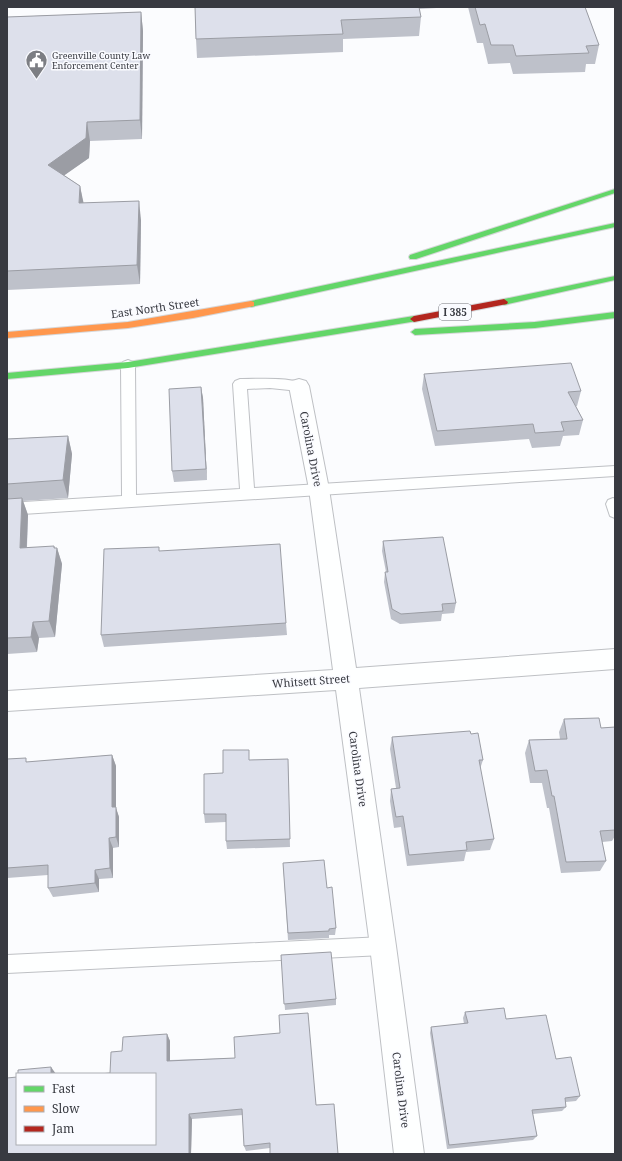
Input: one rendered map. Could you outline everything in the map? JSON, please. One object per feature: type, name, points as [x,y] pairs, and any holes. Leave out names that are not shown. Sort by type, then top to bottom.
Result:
[{"type":"highway","points":[[304,293],[615,191]]},
{"type":"highway","points":[[304,293],[615,225]]},
{"type":"highway","name":"I 385","points":[[294,338],[446,314],[615,278]]},
{"type":"highway","name":"East North Street","points":[[7,335],[128,325],[193,315],[304,293]]},
{"type":"highway","points":[[403,332],[535,325],[615,315]]},
{"type":"highway","points":[[7,376],[128,365],[294,338],[387,333]]},
{"type":"street","name":"Carolina Drive","points":[[299,386],[319,489],[383,946],[409,1154]]},
{"type":"street","name":"Whitsett Street","points":[[7,701],[346,679],[615,659]]},
{"type":"lane","points":[[128,365],[129,501]]},
{"type":"lane","points":[[247,494],[240,384],[270,383],[299,386]]},
{"type":"lane","points":[[7,509],[615,471]]},
{"type":"lane","points":[[7,964],[383,946]]},
{"type":"building","points":[[195,7],[419,7],[421,17],[341,20],[343,34],[196,39]]},
{"type":"building","points":[[475,7],[585,7],[599,45],[586,46],[589,53],[516,56],[513,45],[491,45],[485,24],[480,25]]},
{"type":"building","points":[[141,12],[140,120],[87,122],[86,138],[48,165],[80,186],[79,203],[139,201],[137,265],[7,271],[7,17]]},
{"type":"building","points":[[571,363],[581,391],[568,392],[583,420],[561,422],[564,431],[535,433],[533,424],[437,431],[424,374]]},
{"type":"building","points":[[201,387],[206,469],[172,471],[169,389]]},
{"type":"building","points":[[68,436],[63,480],[7,484],[7,439]]},
{"type":"building","points":[[22,498],[20,548],[54,546],[54,548],[57,548],[49,621],[33,622],[31,637],[7,638],[7,499]]},
{"type":"building","points":[[443,537],[456,603],[442,604],[443,611],[401,614],[392,609],[385,572],[388,572],[383,541]]},
{"type":"building","points":[[280,544],[286,623],[101,635],[104,549],[159,547],[159,551]]},
{"type":"building","points":[[599,718],[601,728],[615,727],[615,830],[600,831],[606,861],[566,862],[554,796],[552,796],[547,770],[535,771],[529,740],[567,739],[564,719]]},
{"type":"building","points":[[470,731],[471,734],[478,733],[483,760],[479,760],[494,839],[466,842],[467,850],[409,855],[403,816],[396,817],[391,789],[400,788],[392,737]]},
{"type":"building","points":[[223,750],[249,750],[249,760],[288,759],[290,839],[226,841],[226,814],[204,814],[204,774],[223,773]]},
{"type":"building","points":[[112,755],[112,807],[116,807],[116,837],[109,838],[110,868],[95,870],[95,883],[48,888],[48,865],[7,868],[7,759],[26,758],[26,762]]},
{"type":"building","points":[[324,860],[327,888],[332,887],[336,928],[329,929],[329,931],[288,933],[283,863]]},
{"type":"building","points":[[331,952],[336,999],[284,1004],[281,955]]},
{"type":"building","points":[[504,1008],[506,1019],[546,1015],[556,1059],[571,1057],[580,1096],[565,1098],[566,1107],[532,1110],[537,1136],[449,1145],[431,1027],[468,1023],[465,1012]]},
{"type":"building","points":[[308,1013],[316,1105],[334,1104],[338,1154],[270,1154],[270,1143],[244,1146],[242,1109],[189,1114],[189,1154],[7,1154],[7,1078],[16,1077],[16,1145],[156,1145],[156,1073],[110,1073],[111,1052],[122,1051],[123,1037],[167,1034],[167,1061],[235,1058],[234,1037],[280,1033],[279,1015]]},
{"type":"building","points":[[51,1067],[51,1073],[18,1073],[18,1070]]},
{"type":"traffic: fast","points":[[413,257],[615,191]]},
{"type":"traffic: fast","points":[[251,304],[615,225]]},
{"type":"traffic: fast","points":[[504,302],[615,278]]},
{"type":"traffic: fast","points":[[415,332],[535,325],[615,315]]},
{"type":"traffic: fast","points":[[7,376],[128,365],[414,319]]},
{"type":"traffic: slow","points":[[7,335],[128,325],[251,304]]},
{"type":"traffic: jam","points":[[414,319],[504,302]]},
{"type":"place","name":"Greenville County Law Enforcement Center","points":[[36,80]]}]
